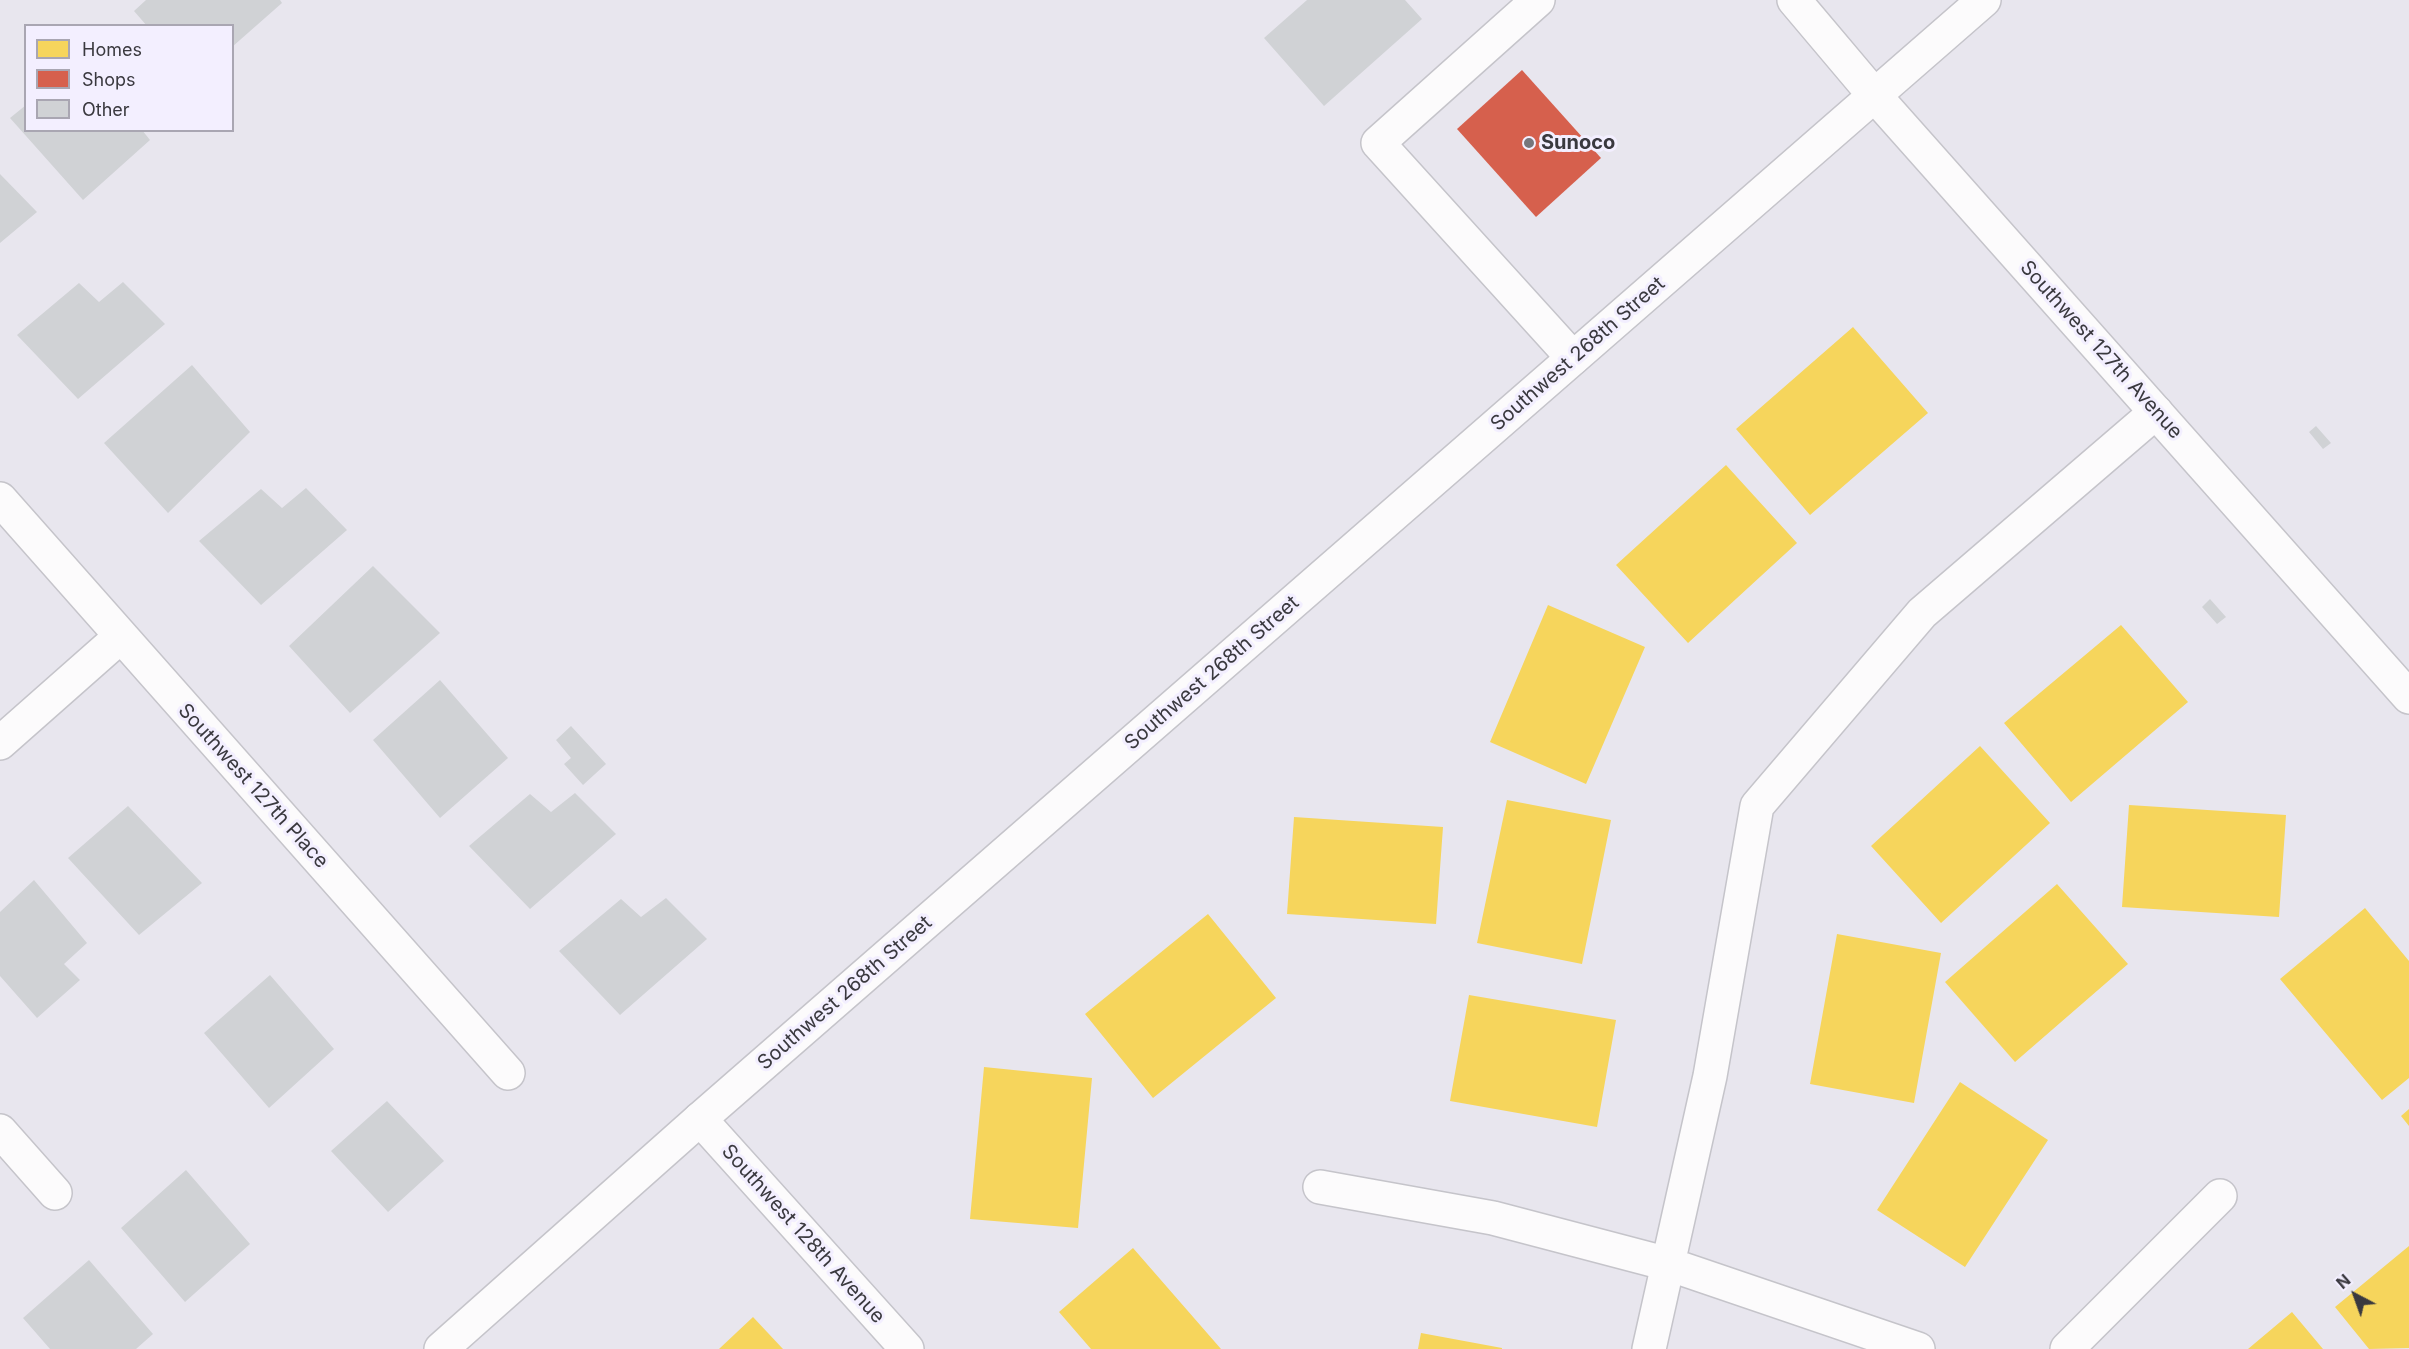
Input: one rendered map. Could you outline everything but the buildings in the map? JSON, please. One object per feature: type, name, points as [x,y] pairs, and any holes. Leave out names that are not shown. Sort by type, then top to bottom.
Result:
[{"type":"street","points":[[1538,0],[1378,143],[1573,358]]},
{"type":"street","name":"Southwest 127th Avenue","points":[[1794,0],[1875,96],[2409,698]]},
{"type":"street","name":"Southwest 268th Street","points":[[441,1349],[700,1119],[1984,0]]},
{"type":"street","points":[[1649,1349],[1710,1076],[1757,806],[1922,613],[2156,412]]},
{"type":"street","name":"Southwest 127th Place","points":[[0,499],[508,1073]]},
{"type":"street","points":[[0,743],[120,637]]},
{"type":"street","name":"Southwest 128th Avenue","points":[[700,1119],[907,1349]]},
{"type":"street","points":[[0,1131],[55,1192]]},
{"type":"street","points":[[1320,1187],[1493,1218],[1668,1264],[1918,1349]]},
{"type":"street","points":[[2067,1349],[2220,1196]]},
{"type":"place","name":"Sunoco","points":[[1529,143]]}]
